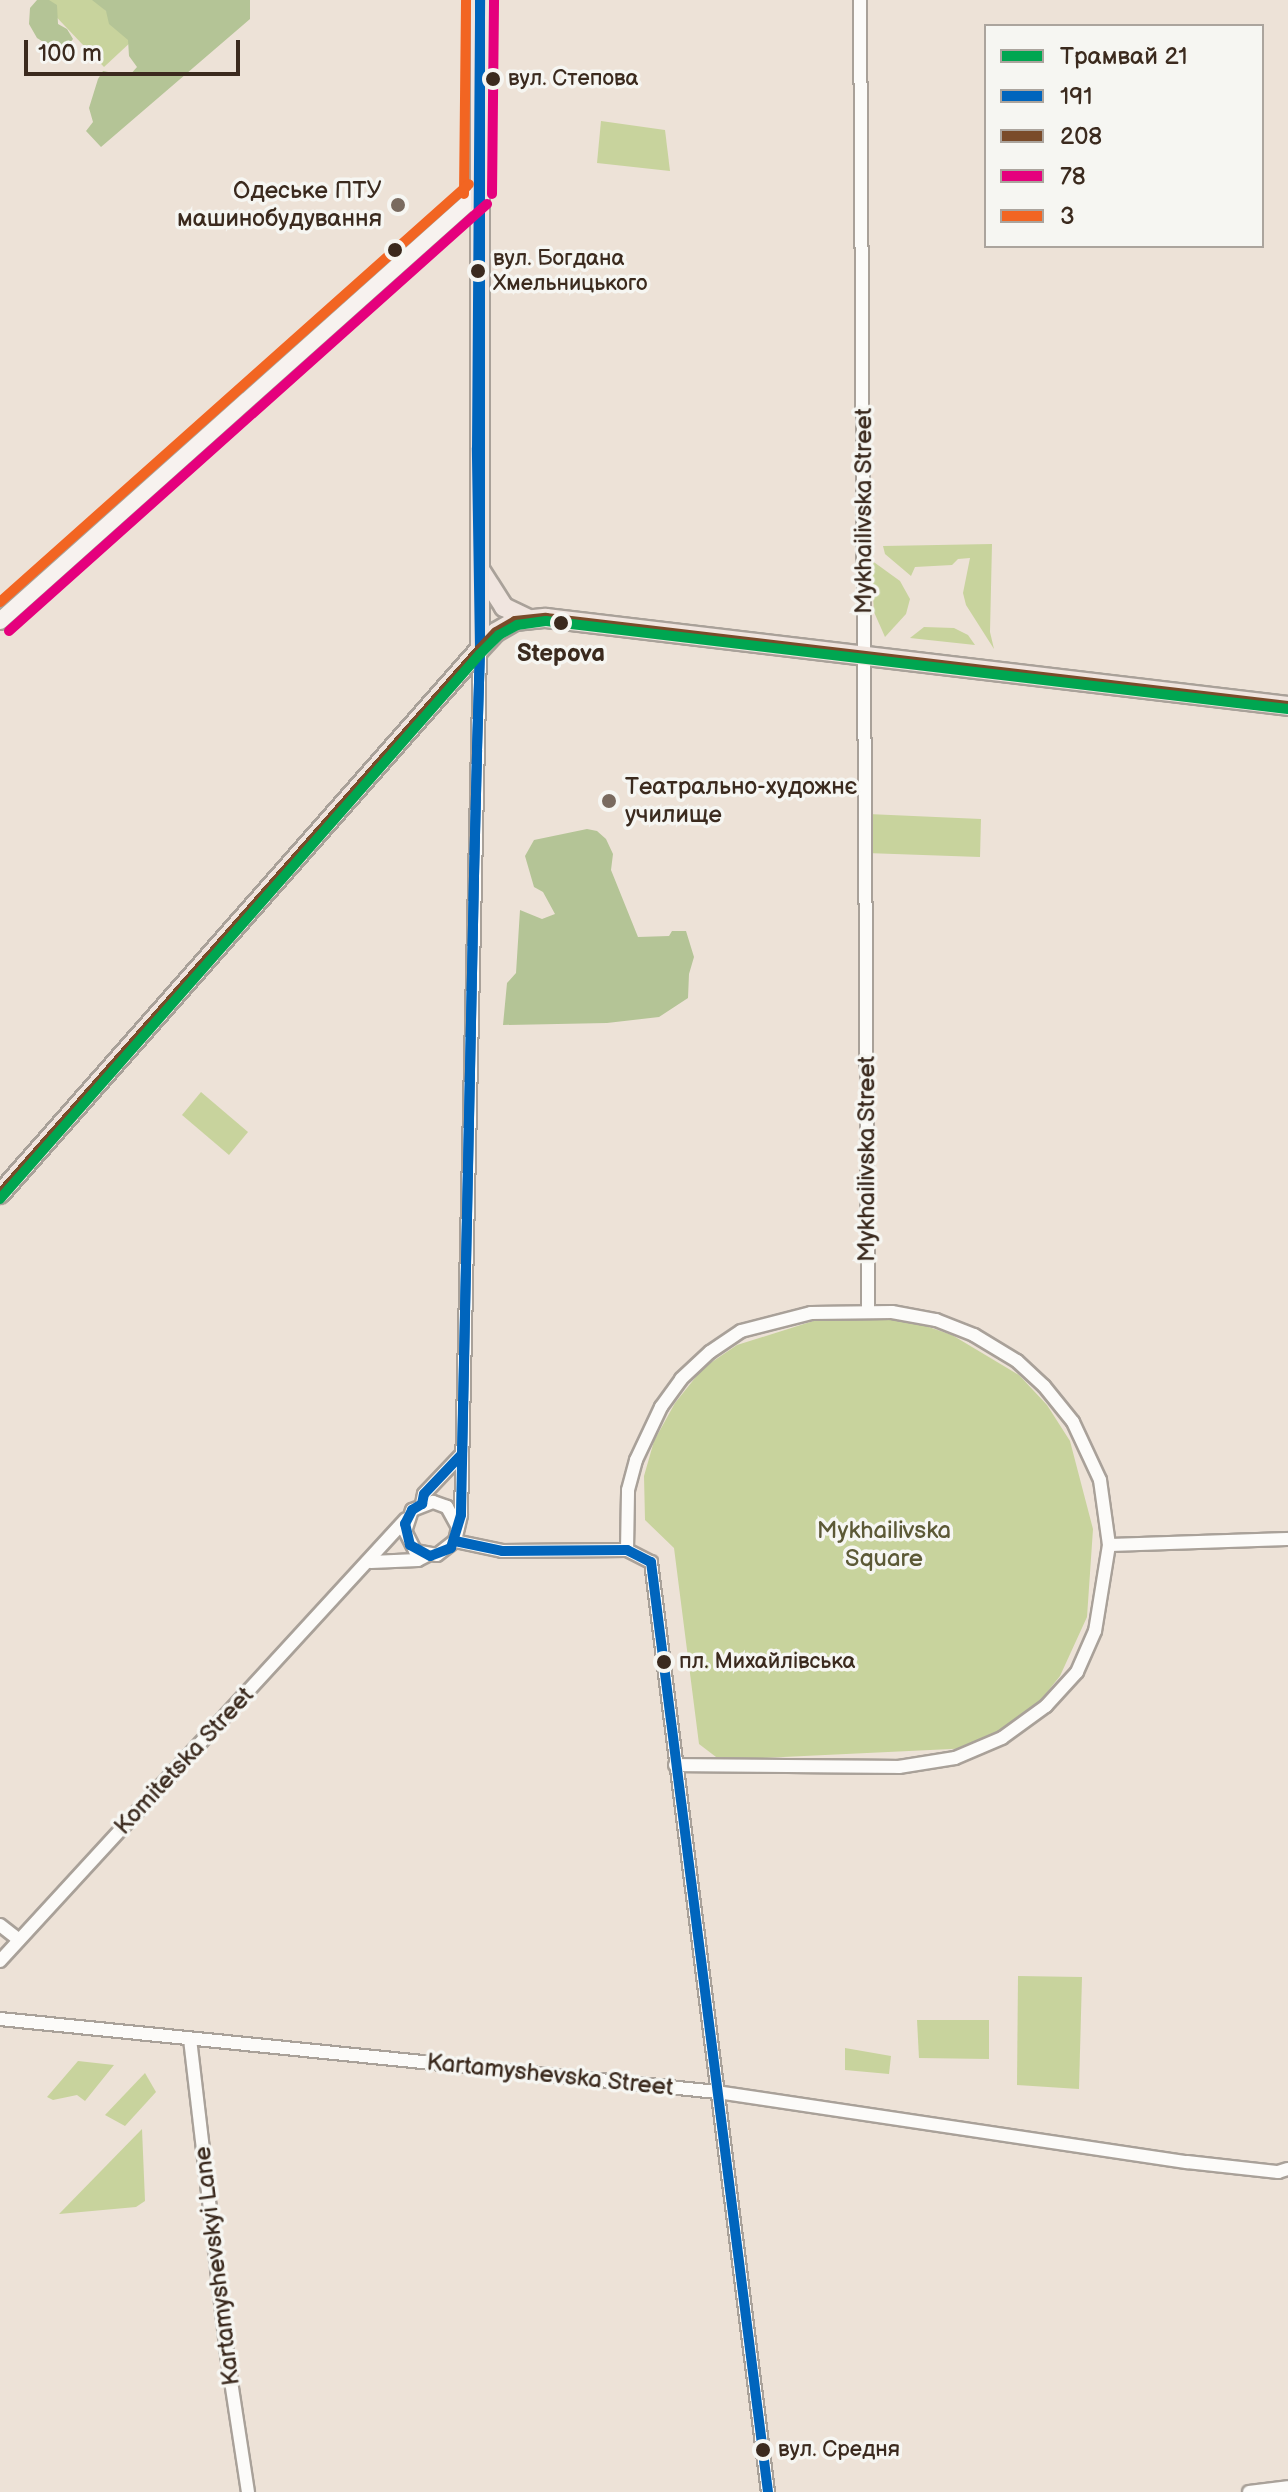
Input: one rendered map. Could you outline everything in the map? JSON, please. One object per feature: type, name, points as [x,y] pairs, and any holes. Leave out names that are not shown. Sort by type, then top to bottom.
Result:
[{"type":"main road","points":[[480,0],[480,649]]},
{"type":"main road","points":[[0,621],[478,194]]},
{"type":"main road","points":[[479,568],[498,601],[509,611],[527,618],[1288,706]]},
{"type":"main road","points":[[0,1194],[480,649],[505,626],[527,618]]},
{"type":"street","name":"Mykhailivska Street","points":[[860,0],[868,1311]]},
{"type":"street","points":[[371,1562],[418,1560],[445,1552],[455,1541],[458,1527],[480,649]]},
{"type":"street","points":[[627,1550],[628,1490],[636,1460],[661,1407],[681,1379],[710,1352],[741,1331],[811,1313],[868,1311],[936,1320],[974,1335],[1017,1361],[1044,1386],[1073,1422],[1100,1480],[1109,1545],[1095,1631],[1077,1672],[1046,1706],[1002,1738],[955,1758],[899,1767],[675,1765]]},
{"type":"street","points":[[428,1555],[415,1551],[406,1539],[407,1519],[422,1504],[424,1494],[462,1454]]},
{"type":"street","points":[[422,1504],[433,1502],[447,1507],[458,1527]]},
{"type":"street","name":"Komitetska Street","points":[[0,1961],[371,1562],[407,1519]]},
{"type":"street","points":[[1109,1545],[1288,1539]]},
{"type":"street","points":[[455,1541],[502,1551],[627,1550],[651,1562],[768,2492]]},
{"type":"street","points":[[0,1925],[19,1940]]},
{"type":"street","name":"Kartamyshevska Street","points":[[0,2019],[717,2092],[1187,2162],[1278,2172],[1288,2169]]},
{"type":"street","name":"Kartamyshevskyi Lane","points":[[190,2039],[227,2355],[248,2492]]},
{"type":"street","points":[[1249,2492],[1288,2487]]},
{"type":"green space","points":[[37,0],[49,0],[57,5],[58,24],[67,29],[73,39],[66,48],[53,48],[37,38],[29,24],[30,8]]},
{"type":"green space","points":[[49,0],[96,0],[133,40],[104,67],[44,4]]},
{"type":"green space","points":[[92,0],[250,0],[250,19],[101,147],[86,131],[93,122],[89,108],[98,79],[103,71],[129,76],[137,67],[129,56],[128,40],[109,24],[106,11]]},
{"type":"green space","points":[[601,121],[665,130],[670,171],[597,163]]},
{"type":"green space","points":[[992,544],[990,632],[994,649],[966,605],[963,593],[970,558],[958,559],[952,565],[915,567],[911,576],[885,554],[883,546]]},
{"type":"green space","points":[[871,560],[900,581],[910,599],[906,614],[885,637],[874,612]]},
{"type":"green space","points":[[924,627],[954,628],[968,635],[975,645],[910,638]]},
{"type":"green space","points":[[868,814],[981,819],[980,857],[866,853]]},
{"type":"green space","points":[[587,829],[597,831],[606,839],[613,854],[611,870],[638,937],[669,936],[672,931],[686,931],[694,957],[689,974],[688,998],[659,1017],[607,1023],[503,1025],[507,983],[516,973],[520,910],[542,919],[555,914],[543,892],[534,887],[525,856],[534,840]]},
{"type":"green space","points":[[201,1092],[248,1132],[229,1155],[182,1115]]},
{"type":"green space","name":"Mykhailivska Square","points":[[826,1317],[877,1317],[917,1323],[952,1335],[1019,1375],[1047,1405],[1070,1441],[1093,1529],[1087,1617],[1060,1676],[1028,1716],[972,1748],[720,1760],[699,1744],[674,1548],[645,1520],[644,1476],[654,1441],[675,1403],[703,1368],[737,1345]]},
{"type":"green space","points":[[1018,1976],[1082,1977],[1079,2089],[1017,2085]]},
{"type":"green space","points":[[917,2020],[989,2020],[989,2059],[919,2058]]},
{"type":"green space","points":[[845,2048],[891,2056],[889,2074],[845,2070]]},
{"type":"green space","points":[[78,2061],[114,2065],[85,2101],[77,2095],[53,2100],[47,2097]]},
{"type":"green space","points":[[145,2073],[156,2092],[125,2126],[105,2115]]},
{"type":"green space","points":[[142,2129],[145,2201],[136,2207],[59,2214]]},
{"type":"tram line","name":"21","points":[[0,1199],[480,654],[499,635],[517,625],[546,621],[1288,709]]},
{"type":"transit line","name":"3","points":[[464,194],[466,0]]},
{"type":"transit line","name":"191","points":[[480,0],[480,649],[477,448],[480,0]]},
{"type":"transit line","name":"78","points":[[492,194],[494,0]]},
{"type":"transit line","name":"3","points":[[0,602],[469,184]]},
{"type":"transit line","name":"78","points":[[9,631],[487,204]]},
{"type":"transit line","name":"208","points":[[0,1194],[480,649],[496,632],[515,621],[546,618],[1288,706]]},
{"type":"transit line","name":"191","points":[[477,750],[480,649]]},
{"type":"transit line","name":"191","points":[[477,750],[480,649]]},
{"type":"transit line","name":"191","points":[[474,876],[477,750]]},
{"type":"transit line","name":"191","points":[[474,876],[477,750]]},
{"type":"transit line","name":"191","points":[[474,876],[461,1515],[451,1548],[430,1556],[410,1545],[405,1524],[412,1510],[422,1504],[424,1494],[462,1454],[474,876]]},
{"type":"transit line","name":"191","points":[[455,1541],[502,1551],[627,1550],[651,1562],[768,2492]]},
{"type":"place","name":"вул. Степова","points":[[493,79]]},
{"type":"place","name":"Одеське ПТУ машинобудування","points":[[398,205]]},
{"type":"place","name":"вул. Богдана Хмельницького","points":[[478,271]]},
{"type":"place","name":"Stepova","points":[[561,623]]},
{"type":"place","name":"Театрально-художнє училище","points":[[609,801]]},
{"type":"place","name":"пл. Михайлiвська","points":[[664,1662]]},
{"type":"place","name":"вул. Средня","points":[[763,2450]]}]
